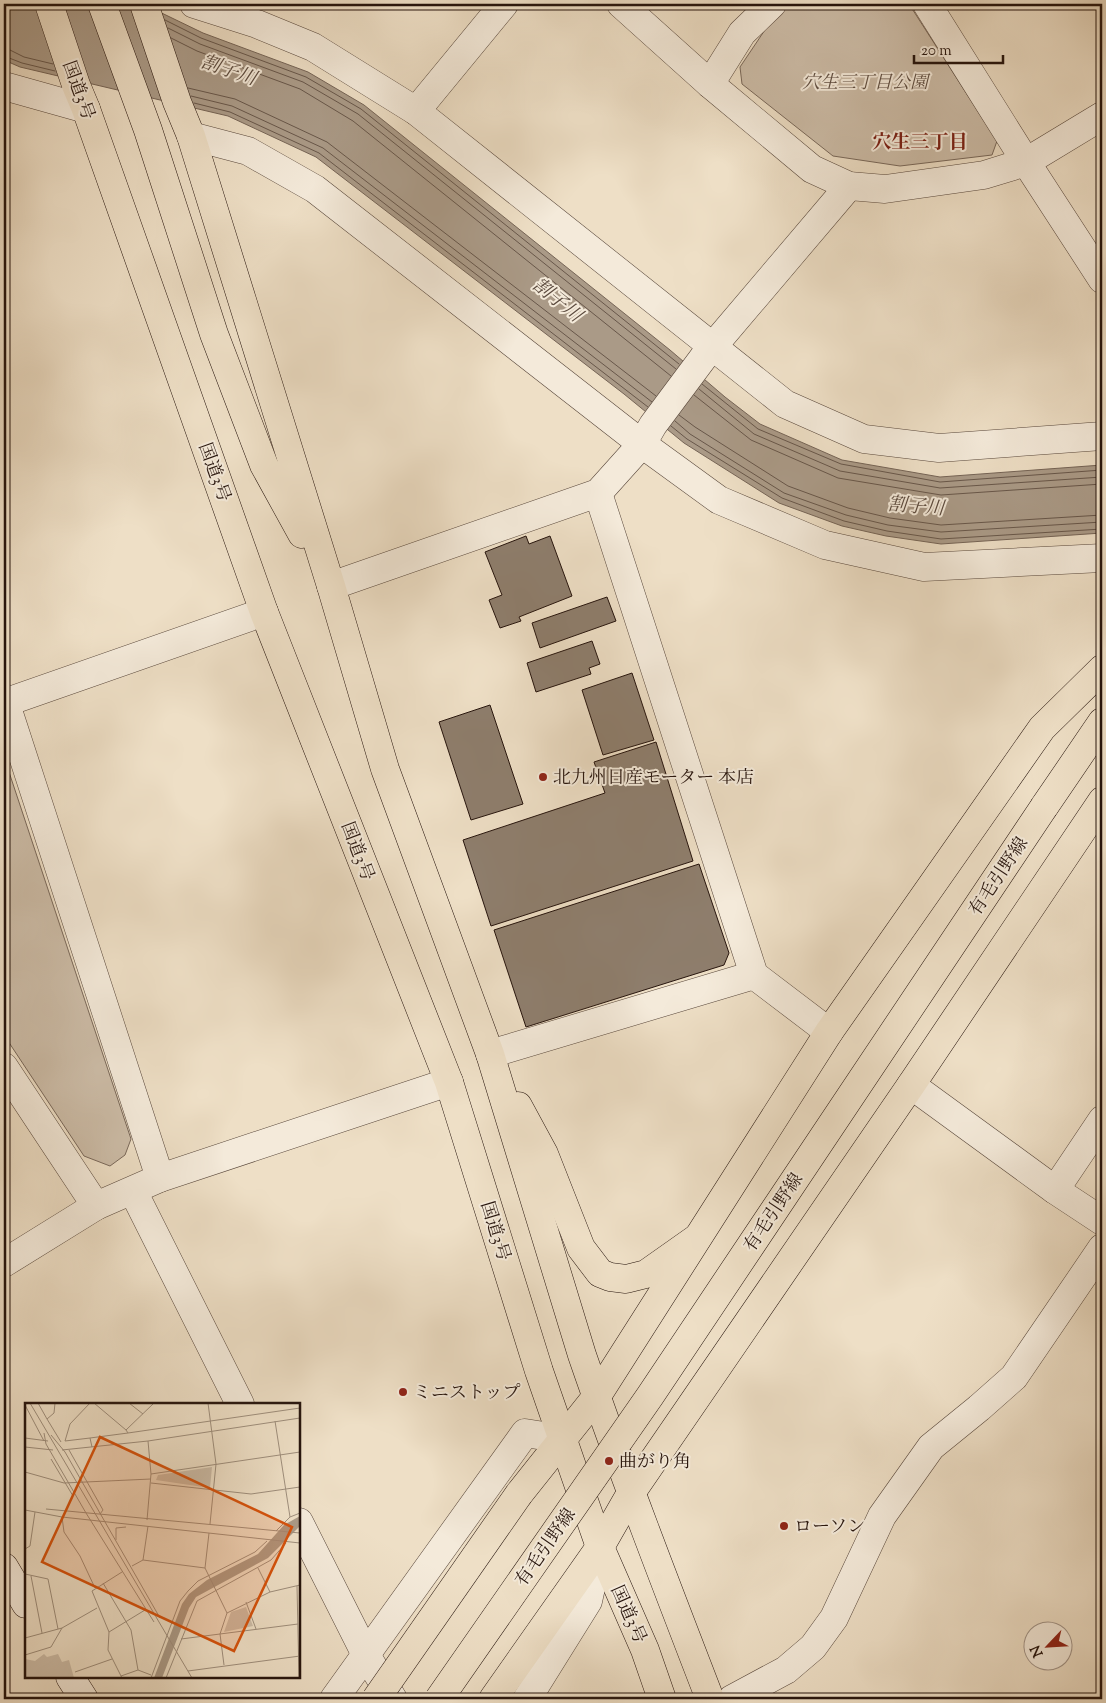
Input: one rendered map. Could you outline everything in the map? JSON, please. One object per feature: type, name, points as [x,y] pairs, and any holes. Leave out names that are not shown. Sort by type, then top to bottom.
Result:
[{"type":"main road","name":"国道3号","points":[[49,4],[264,612],[450,1082],[539,1371],[600,1547],[645,1650],[662,1699]]},
{"type":"main road","points":[[102,4],[148,130],[214,334],[264,465],[331,586]]},
{"type":"main road","points":[[144,4],[177,102],[191,136],[331,586],[385,769],[490,1054],[596,1396],[710,1699]]},
{"type":"main road","points":[[376,1699],[520,1494],[596,1396],[829,1032],[1042,728],[1102,668]]},
{"type":"main road","name":"有毛引野線","points":[[439,1699],[650,1396],[1102,722]]},
{"type":"main road","points":[[493,1699],[600,1547],[631,1493],[911,1085],[1102,801]]},
{"type":"main road","points":[[490,1054],[544,1154],[581,1248],[600,1274],[626,1279],[646,1274],[697,1238]]},
{"type":"street","points":[[194,4],[257,24],[313,46],[416,111],[708,352],[785,404],[864,439],[938,448],[1102,436]]},
{"type":"street","points":[[416,111],[504,4]]},
{"type":"street","points":[[621,4],[710,84],[812,169],[849,186],[885,189],[984,175],[1026,162],[1102,116]]},
{"type":"street","points":[[710,84],[742,33],[772,4]]},
{"type":"street","points":[[927,4],[1102,279]]},
{"type":"street","points":[[4,86],[81,97]]},
{"type":"street","points":[[191,136],[248,151],[315,189],[647,435],[719,500],[825,546],[924,567],[1102,558]]},
{"type":"street","points":[[331,586],[598,493],[647,435],[708,352],[849,186]]},
{"type":"street","points":[[598,493],[754,975],[829,1032]]},
{"type":"street","points":[[160,1178],[4,701],[264,612]]},
{"type":"street","points":[[490,1054],[754,975]]},
{"type":"street","points":[[4,1066],[96,1206]]},
{"type":"street","points":[[4,1262],[96,1206],[160,1178],[450,1082]]},
{"type":"street","points":[[911,1085],[1055,1190],[1102,1221]]},
{"type":"street","points":[[1055,1190],[1102,1120]]},
{"type":"street","points":[[133,1191],[239,1403]]},
{"type":"street","points":[[732,1699],[786,1670],[813,1647],[834,1618],[882,1516],[909,1478],[932,1447],[1014,1376],[1102,1248]]},
{"type":"street","points":[[334,1699],[525,1433],[563,1439]]},
{"type":"street","points":[[300,1524],[366,1655],[393,1699]]},
{"type":"street","points":[[527,1699],[588,1600],[600,1547]]},
{"type":"street","points":[[4,1567],[25,1602]]},
{"type":"street","points":[[71,1678],[84,1699]]},
{"type":"green space","name":"穴生三丁目公園","points":[[788,4],[909,4],[997,141],[992,155],[900,166],[833,156],[742,84],[740,67],[775,15]]},
{"type":"green space","points":[[4,757],[131,1139],[125,1155],[110,1166],[84,1156],[4,1035]]},
{"type":"water","name":"割子川","points":[[4,4],[143,4],[203,33],[308,72],[364,105],[760,424],[842,460],[940,477],[1102,465],[1102,533],[941,544],[886,536],[842,526],[779,503],[684,443],[624,394],[316,157],[228,116],[20,67],[4,60]]},
{"type":"building","points":[[526,536],[529,544],[550,536],[572,596],[519,617],[521,621],[500,628],[489,600],[502,595],[485,552]]},
{"type":"building","points":[[607,597],[616,621],[540,648],[532,623]]},
{"type":"building","points":[[592,641],[600,664],[589,668],[591,674],[536,692],[527,663]]},
{"type":"building","points":[[632,673],[654,740],[603,755],[582,690]]},
{"type":"building","points":[[490,705],[523,804],[471,820],[439,722]]},
{"type":"building","points":[[656,742],[693,861],[491,926],[463,840],[605,793],[594,762]]},
{"type":"building","points":[[699,864],[729,953],[724,965],[526,1027],[494,930]]},
{"type":"place","name":"北九州日産モーター 本店","points":[[543,777]]},
{"type":"place","name":"ミニストップ","points":[[403,1392]]},
{"type":"place","name":"曲がり角","points":[[609,1461]]},
{"type":"place","name":"ローソン","points":[[784,1526]]},
{"type":"district","name":"穴生三丁目","points":[[920,141]]}]
